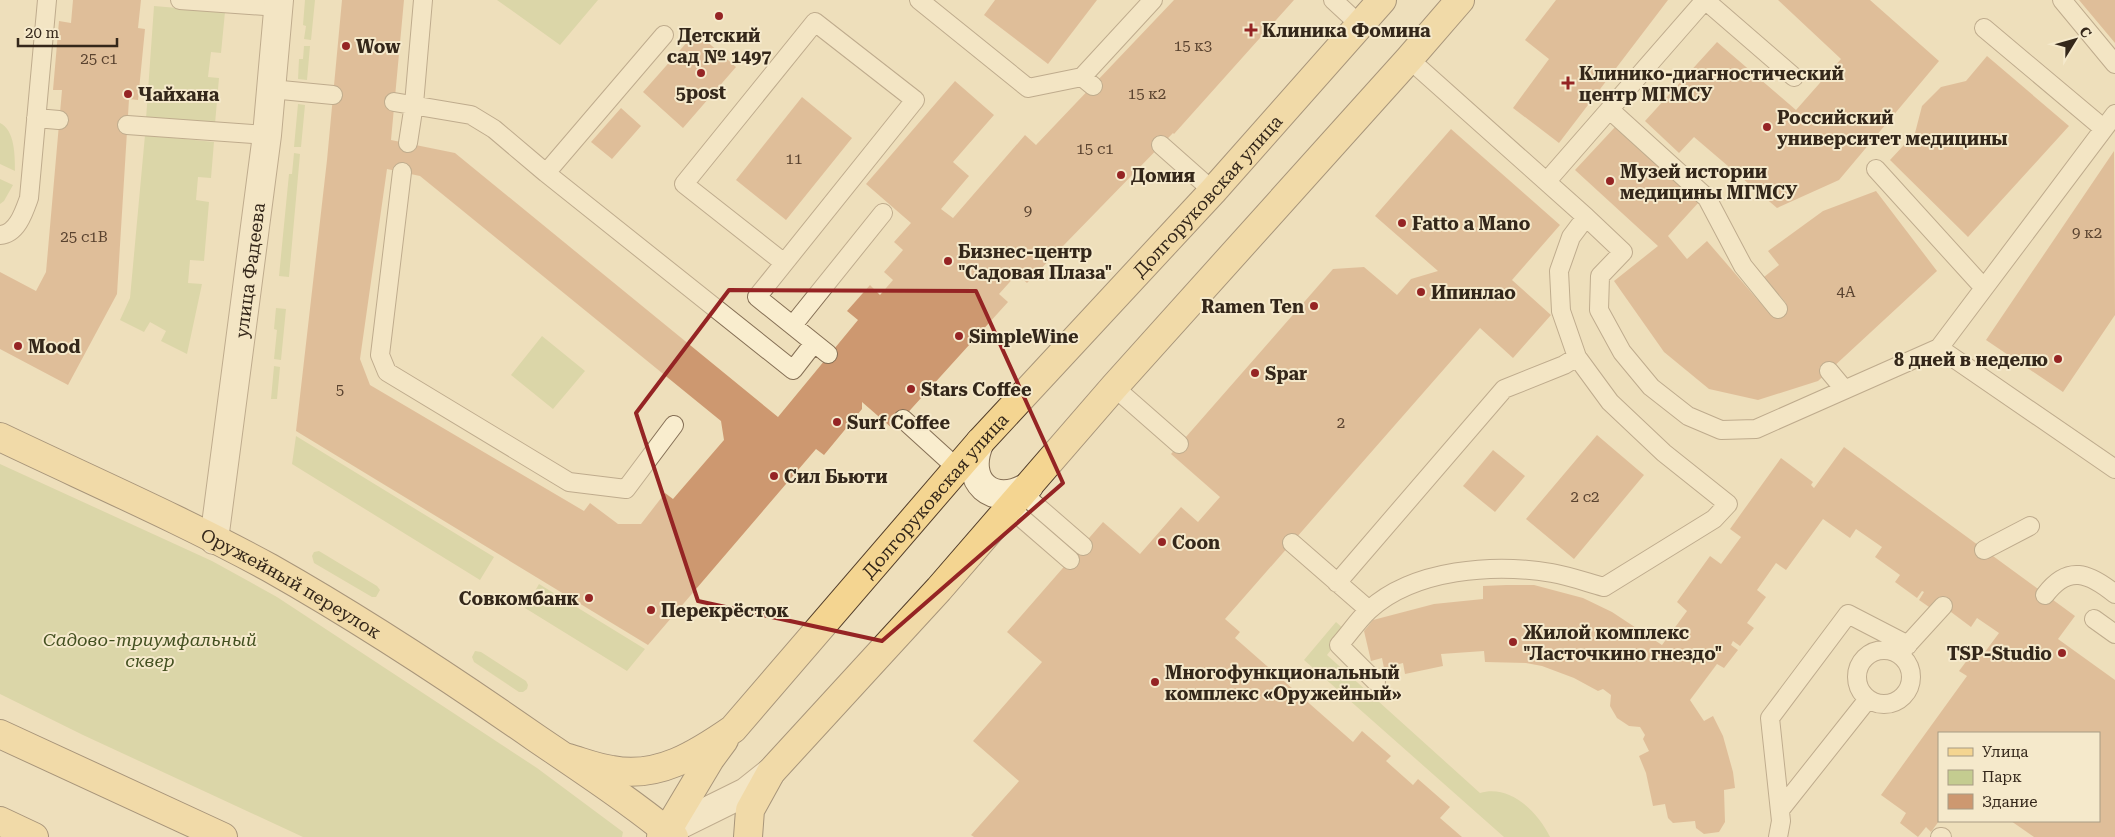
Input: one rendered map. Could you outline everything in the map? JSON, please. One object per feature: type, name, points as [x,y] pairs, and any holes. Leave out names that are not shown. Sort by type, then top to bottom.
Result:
[{"type":"main road","name":"Долгоруковская улица","points":[[568,758],[614,771],[650,772],[700,752],[733,729],[980,442],[1213,191],[1382,0]]},
{"type":"main road","points":[[748,837],[750,810],[771,772],[939,589],[1114,387],[1409,60],[1456,3]]},
{"type":"main road","name":"Оружейный переулок","points":[[0,436],[270,568],[455,681],[568,758],[667,835]]},
{"type":"main road","points":[[667,835],[710,760],[733,729]]},
{"type":"main road","points":[[0,734],[223,837]]},
{"type":"main road","points":[[0,821],[34,837]]},
{"type":"street","name":"улица Фадеева","points":[[214,540],[267,135],[279,3]]},
{"type":"street","points":[[980,442],[973,466],[976,478],[984,488],[995,494],[1007,496],[1019,492],[1021,496]]},
{"type":"street","points":[[667,835],[746,792],[771,772]]},
{"type":"lane","points":[[0,235],[4,235],[14,228],[23,215],[29,198],[47,0]]},
{"type":"lane","points":[[180,0],[279,3]]},
{"type":"lane","points":[[408,143],[414,104],[423,0]]},
{"type":"lane","points":[[919,0],[1028,88],[1087,82],[1153,0]]},
{"type":"lane","points":[[1333,0],[1360,26]]},
{"type":"lane","points":[[1548,181],[1705,0],[1794,76]]},
{"type":"lane","points":[[2062,0],[2115,64]]},
{"type":"lane","points":[[783,262],[684,184],[815,22],[915,100],[783,262],[757,297],[828,354]]},
{"type":"lane","points":[[1984,28],[2103,128]]},
{"type":"lane","points":[[546,173],[664,36]]},
{"type":"lane","points":[[1409,60],[1548,181],[1623,252],[1600,276],[1599,310],[1622,352],[1652,387],[1688,416],[1721,430],[1756,429],[1939,348],[2115,114]]},
{"type":"lane","points":[[271,89],[333,95]]},
{"type":"lane","points":[[394,102],[471,115],[494,129],[546,173],[793,370],[814,343]]},
{"type":"lane","points":[[1610,110],[1708,198],[1743,266],[1778,309]]},
{"type":"lane","points":[[36,118],[59,120]]},
{"type":"lane","points":[[127,125],[267,135]]},
{"type":"lane","points":[[1161,145],[1213,191]]},
{"type":"lane","points":[[1876,169],[1984,288]]},
{"type":"lane","points":[[402,172],[380,355],[387,372],[569,482],[626,489],[674,425]]},
{"type":"lane","points":[[793,325],[883,213]]},
{"type":"lane","points":[[1376,682],[1339,646],[1369,610],[1399,589],[1449,573],[1504,568],[1552,573],[1604,587],[1714,519],[1728,504],[1664,453],[1610,402],[1577,357],[1561,311],[1559,271],[1571,237],[1586,217]]},
{"type":"lane","points":[[1939,348],[2115,469]]},
{"type":"lane","points":[[1337,583],[1504,389],[1564,365],[1577,357]]},
{"type":"lane","points":[[1829,371],[1844,389]]},
{"type":"lane","points":[[1114,387],[1179,444]]},
{"type":"lane","points":[[903,419],[958,469]]},
{"type":"lane","points":[[1021,496],[1083,546]]},
{"type":"lane","points":[[1021,496],[1070,560]]},
{"type":"lane","points":[[1984,550],[2030,526]]},
{"type":"lane","points":[[1292,543],[1369,610]]},
{"type":"lane","points":[[2045,595],[2052,585],[2062,578],[2071,575],[2084,575],[2093,578],[2115,594]]},
{"type":"lane","points":[[1778,837],[1781,821],[1770,718],[1848,614],[1904,650],[1910,672],[1910,682],[1906,692],[1898,699],[1889,703],[1878,703],[1868,699],[1861,691],[1857,682],[1857,671],[1869,654],[1879,650],[1904,650],[1943,606]]},
{"type":"lane","points":[[2094,619],[2115,634]]},
{"type":"lane","points":[[1780,810],[1868,699]]},
{"type":"highlighted area","points":[[729,290],[976,291],[1063,483],[882,641],[698,601],[636,413]]},
{"type":"green space","points":[[305,0],[315,0],[311,40],[304,39],[306,26],[303,25]]},
{"type":"green space","points":[[497,0],[598,0],[560,45]]},
{"type":"green space","points":[[154,6],[225,12],[221,53],[211,52],[208,77],[219,78],[215,124],[146,119]]},
{"type":"green space","points":[[304,46],[310,46],[307,80],[298,79],[299,59],[303,59]]},
{"type":"green space","points":[[298,104],[305,105],[301,147],[294,147]]},
{"type":"green space","points":[[0,123],[9,131],[11,137],[15,171],[0,164]]},
{"type":"green space","points":[[145,135],[214,142],[211,178],[198,177],[196,200],[209,202],[204,261],[190,260],[188,283],[202,284],[187,354],[161,341],[166,331],[150,322],[144,332],[120,320],[130,298]]},
{"type":"green space","points":[[294,153],[300,154],[289,277],[279,276],[289,174],[292,174]]},
{"type":"green space","points":[[0,179],[13,185],[4,201],[0,204]]},
{"type":"green space","points":[[276,308],[286,309],[281,360],[274,359],[277,330],[274,329]]},
{"type":"green space","points":[[542,336],[585,371],[553,409],[511,375]]},
{"type":"green space","points":[[274,366],[280,367],[277,399],[271,399]]},
{"type":"green space","points":[[296,436],[494,557],[480,580],[292,464]]},
{"type":"green space","name":"Садово-триумфальный сквер","points":[[0,464],[212,561],[277,597],[537,768],[623,832],[622,837],[303,837],[83,735],[0,694]]},
{"type":"green space","points":[[319,551],[377,586],[380,590],[376,597],[372,597],[314,563],[312,556],[314,552]]},
{"type":"green space","points":[[539,584],[645,649],[627,671],[525,608]]},
{"type":"green space","points":[[1336,622],[1346,631],[1327,655],[1480,793],[1491,791],[1502,793],[1522,802],[1538,818],[1550,837],[1504,837],[1304,660]]},
{"type":"green space","points":[[475,651],[481,652],[526,681],[527,689],[519,692],[474,662],[472,657]]},
{"type":"building","points":[[73,0],[141,0],[138,28],[145,29],[138,100],[129,99],[117,294],[68,385],[0,349],[0,272],[36,291],[46,272],[62,90],[53,90],[59,21],[71,23]]},
{"type":"building","points":[[342,0],[404,0],[391,140],[455,153],[778,417],[858,320],[847,311],[870,285],[880,295],[893,280],[884,272],[903,250],[894,242],[911,223],[866,184],[955,81],[994,115],[953,162],[969,176],[941,209],[953,218],[1025,135],[1036,145],[1174,0],[1294,0],[1174,134],[1027,283],[1017,274],[999,294],[1008,302],[893,429],[862,402],[862,409],[824,455],[816,449],[648,645],[296,431],[327,160]],"holes":[[[387,169],[420,176],[721,421],[724,440],[673,499],[665,493],[641,524],[618,524],[590,503],[584,511],[370,385],[360,359]]]},
{"type":"building","points":[[995,0],[1097,0],[1048,64],[984,15]]},
{"type":"building","name":"Клинико-диагностический центр МГМСУ","points":[[1556,0],[1668,0],[1559,143],[1513,108],[1549,59],[1525,40]]},
{"type":"building","points":[[1778,0],[1870,0],[1939,61],[1839,180],[1777,208],[1694,137],[1679,153],[1645,121],[1717,42],[1796,110],[1841,59]]},
{"type":"building","points":[[2079,0],[2115,0],[2115,43]]},
{"type":"building","points":[[696,32],[736,67],[683,128],[643,92]]},
{"type":"building","points":[[1987,56],[2069,126],[1968,237],[1890,160],[1915,133],[1922,106],[1941,87],[1966,81]]},
{"type":"building","points":[[802,97],[852,138],[786,220],[736,180]]},
{"type":"building","points":[[621,108],[641,126],[612,159],[591,142]]},
{"type":"building","points":[[1616,126],[1699,202],[1668,236],[1687,259],[1707,241],[1770,314],[1786,303],[1764,277],[1779,265],[1768,251],[1823,211],[1876,191],[1937,271],[1818,381],[1758,400],[1709,389],[1664,352],[1614,281],[1658,246],[1575,170]]},
{"type":"building","points":[[1451,129],[1560,225],[1512,280],[1551,315],[1513,358],[1480,328],[1225,619],[1240,632],[1235,638],[1353,742],[1362,731],[1391,756],[1386,761],[1413,785],[1418,779],[1450,807],[1440,818],[1462,837],[974,837],[971,835],[1019,781],[973,741],[1042,662],[1007,632],[1103,522],[1140,554],[1181,507],[1198,522],[1220,497],[1171,454],[1333,269],[1364,267],[1397,295],[1411,279],[1438,271],[1375,216]]},
{"type":"building","points":[[2114,151],[2115,315],[2063,392],[1986,340]]},
{"type":"building","points":[[1597,435],[1644,475],[1574,559],[1526,519]]},
{"type":"building","name":"Жилой комплекс \"Ласточкино гнездо\"","points":[[1844,447],[2075,616],[2058,639],[2115,680],[2115,837],[2034,837],[2012,822],[2100,822],[2100,732],[1938,732],[1938,822],[1931,832],[1926,827],[1918,837],[1900,823],[1906,813],[1881,795],[1967,676],[1959,671],[1974,651],[1982,656],[1999,633],[1977,618],[1971,627],[1947,609],[1942,616],[1919,600],[1924,592],[1922,591],[1917,598],[1895,582],[1900,575],[1875,557],[1882,547],[1856,529],[1850,538],[1823,519],[1786,570],[1776,563],[1757,590],[1766,597],[1747,623],[1754,628],[1740,646],[1733,641],[1731,645],[1738,650],[1724,668],[1717,664],[1690,700],[1704,721],[1713,716],[1723,736],[1733,772],[1735,788],[1724,790],[1725,822],[1719,832],[1704,834],[1696,828],[1695,821],[1673,823],[1668,818],[1665,804],[1653,806],[1646,773],[1639,756],[1649,751],[1643,739],[1645,735],[1640,727],[1629,726],[1617,718],[1610,706],[1611,695],[1603,689],[1598,691],[1574,678],[1542,666],[1526,663],[1485,662],[1484,651],[1441,654],[1443,666],[1405,674],[1403,663],[1384,668],[1382,658],[1371,661],[1364,631],[1373,620],[1434,604],[1483,599],[1483,586],[1534,585],[1583,598],[1612,612],[1662,645],[1687,611],[1677,602],[1710,556],[1721,564],[1741,537],[1730,529],[1781,458],[1813,482],[1811,485],[1814,488]]},
{"type":"building","points":[[1493,450],[1525,476],[1495,512],[1463,486]]},
{"type":"place","name":"Детский сад № 1497","points":[[719,16]]},
{"type":"place","name":"Клиника Фомина","points":[[1251,30]]},
{"type":"place","name":"Wow","points":[[346,46]]},
{"type":"place","name":"5post","points":[[701,73]]},
{"type":"place","name":"Клинико-диагностический центр МГМСУ","points":[[1568,83]]},
{"type":"place","name":"Чайхана","points":[[128,94]]},
{"type":"place","name":"Российский университет медицины","points":[[1767,127]]},
{"type":"place","name":"Домия","points":[[1121,175]]},
{"type":"place","name":"Музей истории медицины МГМСУ","points":[[1610,181]]},
{"type":"place","name":"Fatto a Mano","points":[[1402,223]]},
{"type":"place","name":"Бизнес-центр \"Садовая Плаза\"","points":[[948,261]]},
{"type":"place","name":"Ипинлао","points":[[1421,292]]},
{"type":"place","name":"Ramen Ten","points":[[1314,306]]},
{"type":"place","name":"SimpleWine","points":[[959,336]]},
{"type":"place","name":"Mood","points":[[18,346]]},
{"type":"place","name":"8 дней в неделю","points":[[2058,359]]},
{"type":"place","name":"Spar","points":[[1255,373]]},
{"type":"place","name":"Stars Coffee","points":[[911,389]]},
{"type":"place","name":"Surf Coffee","points":[[837,422]]},
{"type":"place","name":"Сил Бьюти","points":[[774,476]]},
{"type":"place","name":"Coon","points":[[1162,542]]},
{"type":"place","name":"Совкомбанк","points":[[589,598]]},
{"type":"place","name":"Перекрёсток","points":[[651,610]]},
{"type":"place","name":"Жилой комплекс \"Ласточкино гнездо\"","points":[[1513,642]]},
{"type":"place","name":"TSP-Studio","points":[[2062,653]]},
{"type":"place","name":"Многофункциональный комплекс «Оружейный»","points":[[1155,682]]}]
